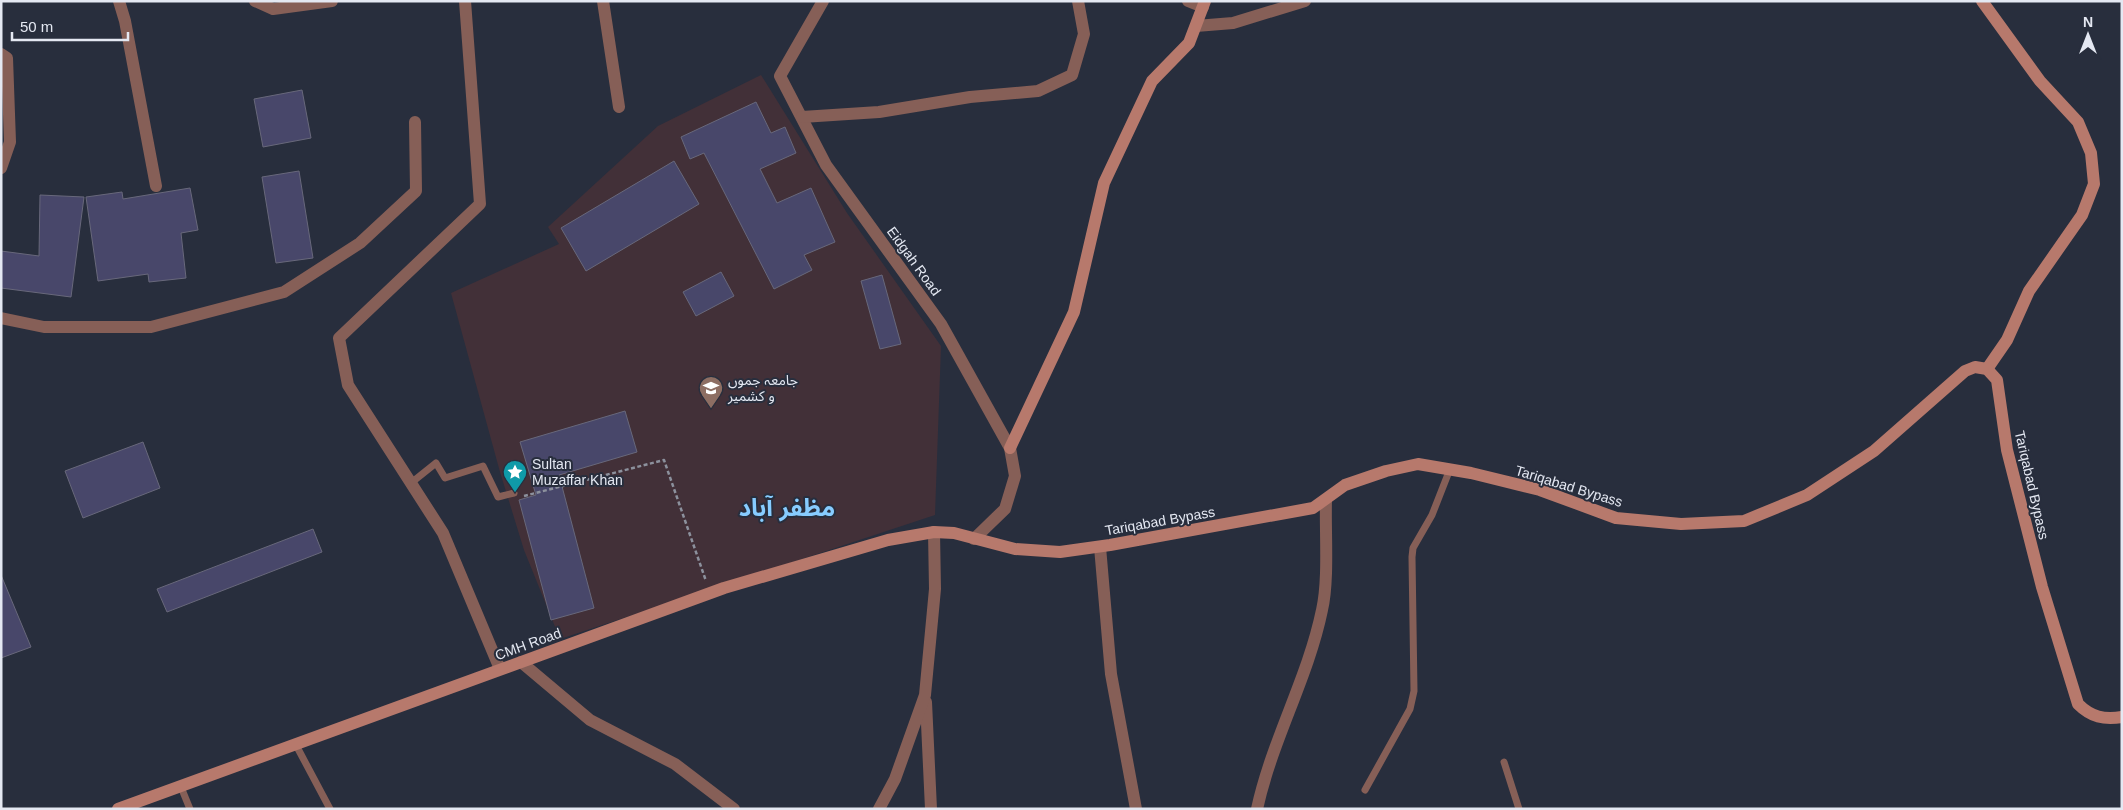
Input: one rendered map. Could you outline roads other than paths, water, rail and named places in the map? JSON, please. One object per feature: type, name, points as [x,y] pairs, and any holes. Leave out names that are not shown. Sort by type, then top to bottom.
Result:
[{"type":"street","points":[[119,1],[125,21],[156,186]]},
{"type":"street","points":[[255,1],[273,9],[332,1]]},
{"type":"street","points":[[466,1],[480,204],[339,338],[348,385],[443,533],[500,669]]},
{"type":"street","points":[[603,1],[619,107]]},
{"type":"street","name":"Eidgah Road","points":[[823,1],[780,76],[826,165],[941,324],[1010,448],[1015,476],[1005,509],[974,539]]},
{"type":"street","points":[[802,118],[879,112],[970,97],[1038,91],[1072,75],[1084,34],[1078,1]]},
{"type":"street","points":[[1010,448],[1074,312],[1104,183],[1152,81],[1189,43],[1196,26],[1204,4],[1188,1]]},
{"type":"street","points":[[1196,26],[1233,23],[1305,1]]},
{"type":"street","points":[[1982,1],[2040,81],[2078,122],[2091,154],[2094,184],[2082,215],[2029,291],[2007,340],[1987,368]]},
{"type":"street","points":[[1,54],[6,58],[10,142],[1,168]]},
{"type":"street","points":[[1,318],[44,327],[151,327],[284,292],[360,243],[416,191],[415,122]]},
{"type":"street","name":"Tariqabad Bypass","points":[[954,533],[1015,548],[1060,552],[1100,547],[1313,508],[1345,485],[1386,471],[1418,464],[1450,469],[1540,490],[1616,518],[1681,524],[1744,520],[1807,495],[1874,451],[1965,371],[1975,368],[1987,368],[1997,380],[2009,459],[2042,587],[2078,704],[2086,712],[2099,718],[2122,717]]},
{"type":"street","points":[[1257,809],[1272,756],[1314,641],[1323,609],[1326,500]]},
{"type":"street","points":[[931,809],[925,695],[935,589],[934,532]]},
{"type":"street","name":"CMH Road","points":[[118,809],[710,594],[888,540],[934,532],[954,533]]},
{"type":"street","points":[[1100,547],[1111,674],[1136,809]]},
{"type":"street","points":[[521,662],[590,720],[675,764],[734,809]]},
{"type":"street","points":[[879,809],[895,779],[925,695]]},
{"type":"lane","points":[[411,483],[436,463],[445,478],[483,466],[498,497],[514,493]]},
{"type":"lane","points":[[1365,790],[1410,708],[1414,690],[1413,548],[1432,515],[1450,469]]},
{"type":"lane","points":[[296,744],[330,809]]},
{"type":"lane","points":[[1504,762],[1519,809]]},
{"type":"lane","points":[[181,787],[190,809]]},
{"type":"place","name":"جامعہ جموں و کشمیر","points":[[711,409]]},
{"type":"place","name":"Sultan Muzaffar Khan","points":[[515,493]]},
{"type":"district","name":"مظفر آباد","points":[[787,508]]}]
